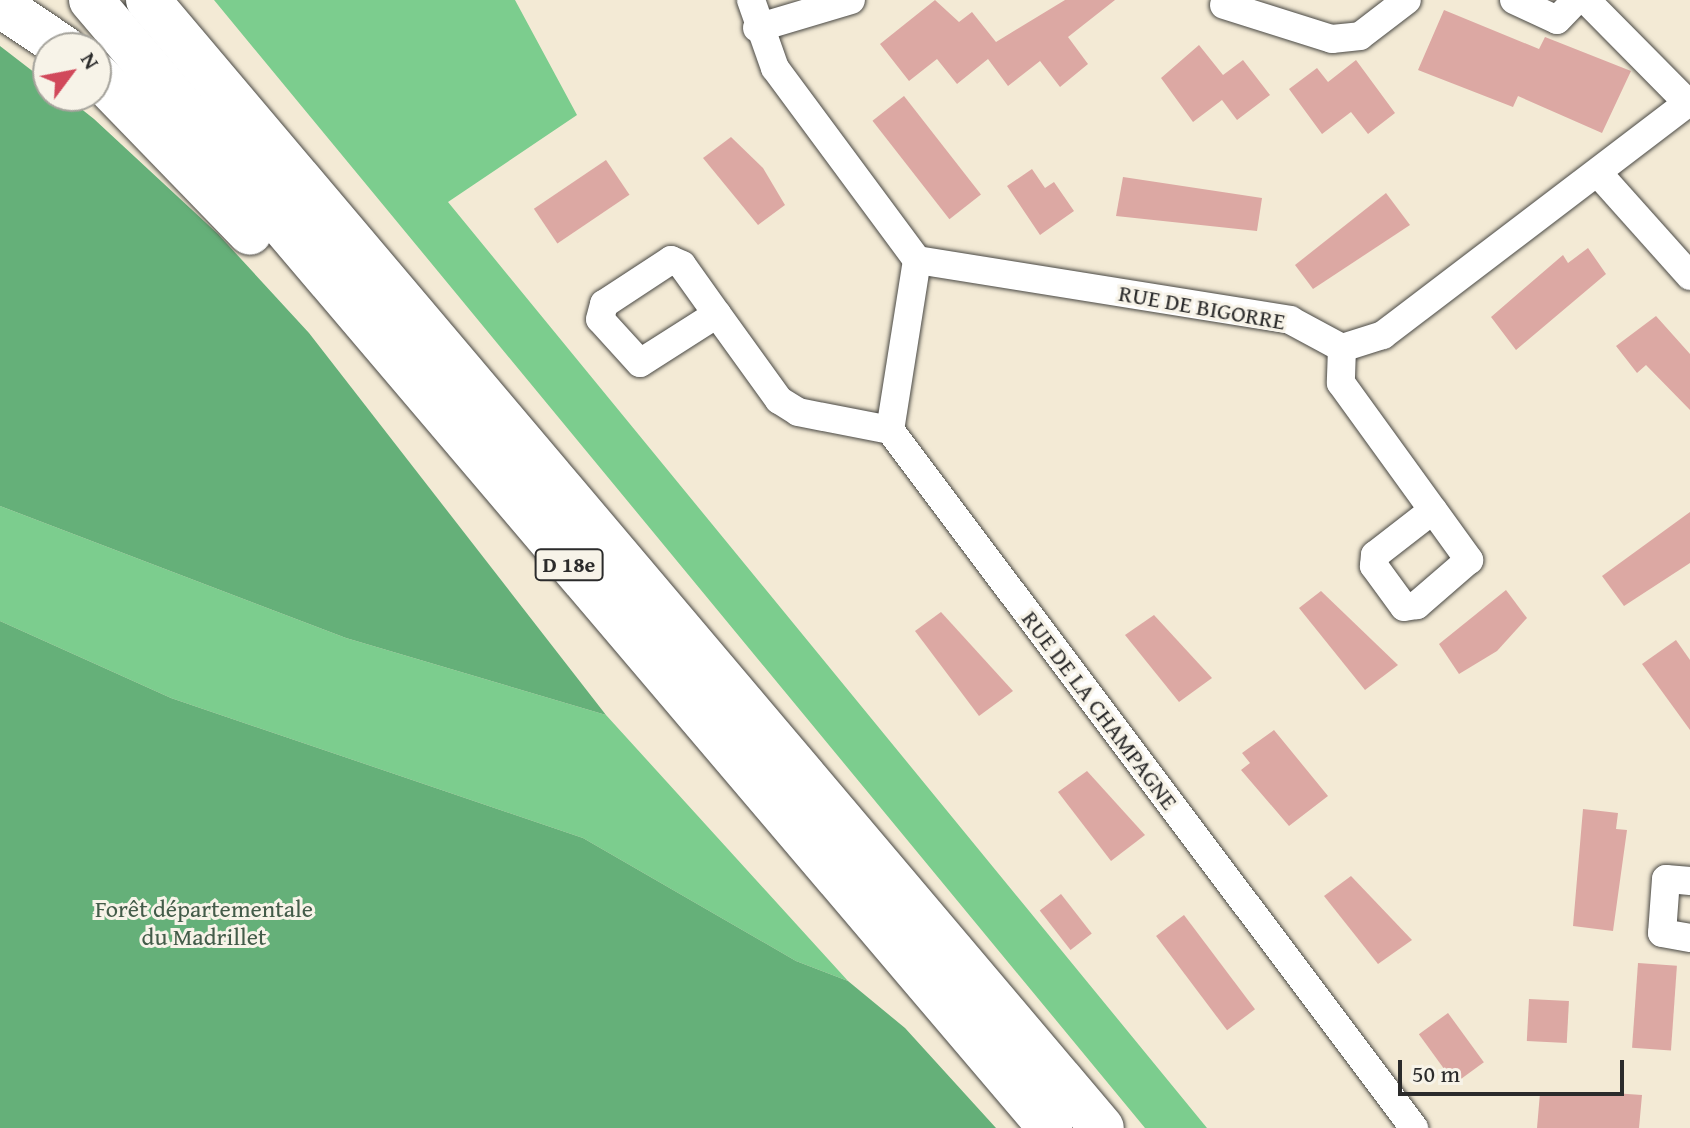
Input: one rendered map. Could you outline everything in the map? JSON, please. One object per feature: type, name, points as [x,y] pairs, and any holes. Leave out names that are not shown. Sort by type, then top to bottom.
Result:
[{"type":"highway","name":"D 18e","points":[[91,0],[1050,1128]]},
{"type":"highway","name":"D 18e","points":[[148,0],[1102,1128]]},
{"type":"highway","points":[[0,5],[40,32]]},
{"type":"highway","points":[[112,91],[321,312],[394,359]]},
{"type":"street","points":[[717,314],[779,400],[798,412],[890,430],[917,260],[775,68],[757,28],[751,0]]},
{"type":"street","points":[[757,28],[851,0]]},
{"type":"street","points":[[1224,5],[1332,39],[1360,36],[1407,0]]},
{"type":"street","points":[[1514,0],[1557,20],[1576,0]]},
{"type":"street","points":[[1433,510],[1341,383],[1342,348],[1383,335],[1689,102],[1586,0]]},
{"type":"street","points":[[1598,173],[1690,276]]},
{"type":"street","name":"RUE DE BIGORRE","points":[[917,260],[1290,320],[1342,348]]},
{"type":"street","name":"RUE DE LA CHAMPAGNE","points":[[890,430],[1414,1128]]},
{"type":"street","points":[[1690,881],[1666,879],[1662,933],[1690,938]]},
{"type":"green space","points":[[214,0],[515,0],[577,115],[448,202],[1207,1128],[1145,1128]]},
{"type":"green space","points":[[0,46],[32,71],[32,112],[85,112],[94,119],[218,234],[309,333],[606,715],[346,638],[0,506]]},
{"type":"green space","points":[[0,506],[346,638],[606,715],[848,981],[796,961],[583,838],[171,698],[0,621]]},
{"type":"green space","name":"Forêt départementale du Madrillet","points":[[0,621],[171,698],[583,838],[796,961],[848,981],[905,1028],[996,1128],[0,1128]]},
{"type":"building","points":[[935,0],[959,22],[972,12],[996,42],[1065,0],[1115,0],[1068,37],[1088,64],[1060,87],[1040,61],[1008,86],[988,59],[957,84],[937,59],[909,81],[880,44]]},
{"type":"building","points":[[1444,10],[1539,49],[1545,37],[1631,71],[1602,133],[1518,96],[1513,107],[1418,70]]},
{"type":"building","points":[[1199,45],[1223,75],[1243,60],[1270,95],[1237,120],[1222,100],[1193,122],[1161,78]]},
{"type":"building","points":[[1356,60],[1395,113],[1368,134],[1351,112],[1322,134],[1289,89],[1317,68],[1328,82]]},
{"type":"building","points":[[904,96],[981,195],[949,219],[872,121]]},
{"type":"building","points":[[731,137],[763,168],[785,205],[758,225],[703,158]]},
{"type":"building","points":[[606,160],[629,195],[557,243],[534,209]]},
{"type":"building","points":[[1032,169],[1045,188],[1054,182],[1074,211],[1040,235],[1007,186]]},
{"type":"building","points":[[1123,177],[1262,198],[1257,231],[1116,216]]},
{"type":"building","points":[[1386,193],[1410,225],[1313,289],[1295,265]]},
{"type":"building","points":[[1588,248],[1606,274],[1516,350],[1491,317],[1563,255],[1568,263]]},
{"type":"building","points":[[1656,316],[1690,354],[1690,410],[1646,365],[1637,373],[1616,346]]},
{"type":"building","points":[[1690,512],[1690,563],[1624,606],[1602,576]]},
{"type":"building","points":[[1506,590],[1527,618],[1497,651],[1459,674],[1439,644]]},
{"type":"building","points":[[1321,591],[1398,665],[1365,690],[1299,608]]},
{"type":"building","points":[[941,612],[1013,691],[979,716],[915,631]]},
{"type":"building","points":[[1154,615],[1212,678],[1179,702],[1125,635]]},
{"type":"building","points":[[1676,640],[1690,660],[1690,730],[1642,664]]},
{"type":"building","points":[[1274,730],[1328,796],[1289,826],[1241,770],[1250,763],[1242,753]]},
{"type":"building","points":[[1087,771],[1145,835],[1111,861],[1058,792]]},
{"type":"building","points":[[1583,809],[1618,813],[1616,829],[1627,830],[1613,931],[1573,926]]},
{"type":"building","points":[[1351,876],[1412,940],[1378,964],[1324,896]]},
{"type":"building","points":[[1061,894],[1092,933],[1071,950],[1040,911]]},
{"type":"building","points":[[1184,915],[1255,1009],[1227,1030],[1156,936]]},
{"type":"building","points":[[1638,963],[1677,966],[1671,1051],[1632,1048]]},
{"type":"building","points":[[1529,999],[1569,1001],[1567,1043],[1527,1041]]},
{"type":"building","points":[[1448,1013],[1484,1062],[1455,1084],[1419,1034]]},
{"type":"building","points":[[1540,1093],[1642,1095],[1639,1128],[1537,1128]]}]
